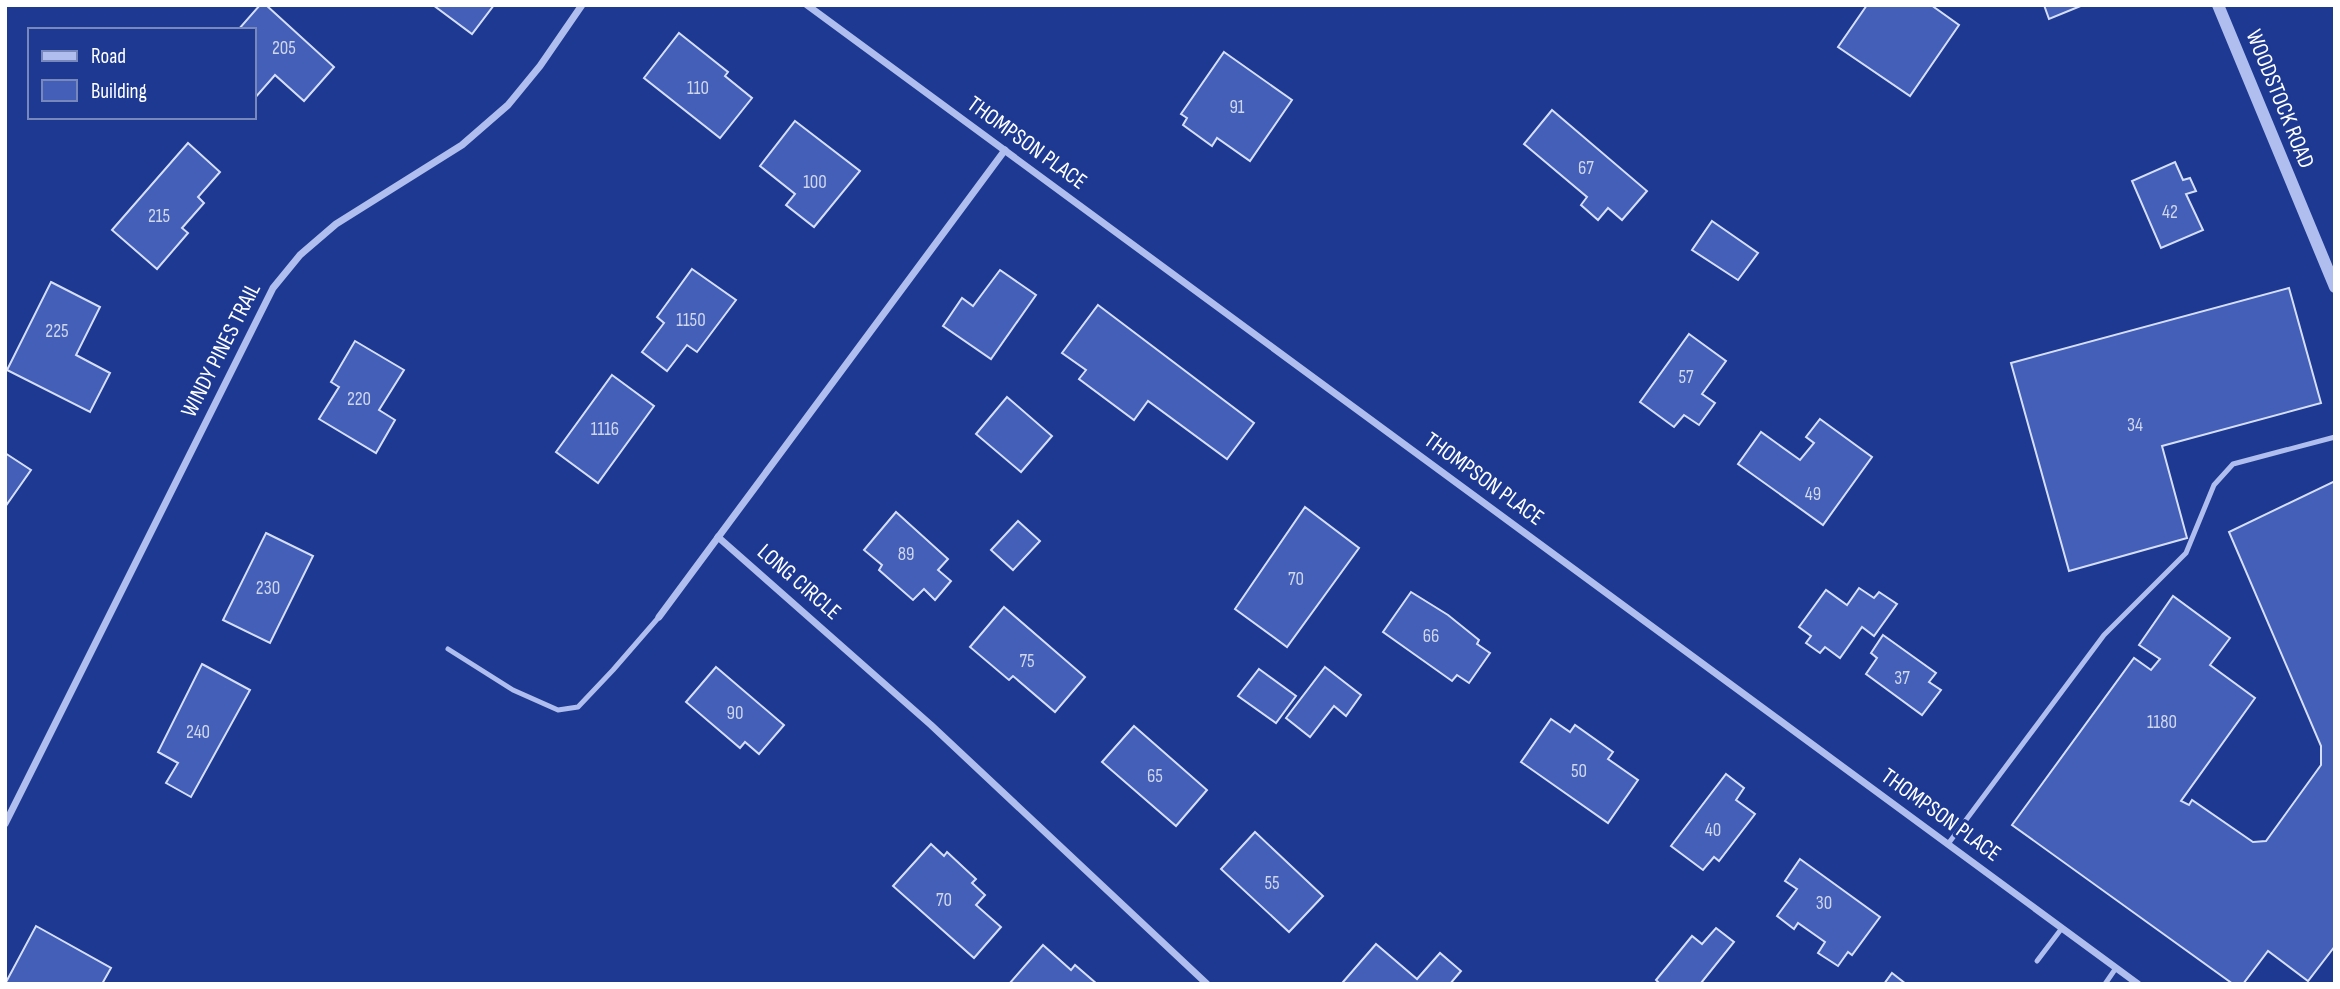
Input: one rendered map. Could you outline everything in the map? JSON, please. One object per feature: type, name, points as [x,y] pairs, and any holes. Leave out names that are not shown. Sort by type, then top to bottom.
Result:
[{"type":"street","name":"WINDY PINES TRAIL","points":[[5,824],[273,288],[300,255],[336,223],[462,145],[508,105],[540,66],[582,5]]},
{"type":"street","name":"THOMPSON PLACE","points":[[807,5],[2138,984]]},
{"type":"street","points":[[817,13],[823,5]]},
{"type":"street","name":"WOODSTOCK ROAD","points":[[2218,5],[2335,287]]},
{"type":"street","points":[[659,617],[1005,150]]},
{"type":"street","name":"LONG CIRCLE","points":[[718,537],[931,724],[1207,984]]},
{"type":"lane","points":[[1948,844],[2104,635],[2186,553],[2214,485],[2233,464],[2335,437]]},
{"type":"lane","points":[[448,649],[513,690],[558,710],[578,707],[659,617]]},
{"type":"lane","points":[[2037,961],[2062,928]]},
{"type":"lane","points":[[2105,984],[2116,968]]},
{"type":"building","points":[[260,5],[266,5],[334,67],[304,101],[275,75],[256,97],[256,28],[240,28]]},
{"type":"building","points":[[433,5],[494,5],[472,34]]},
{"type":"building","points":[[1867,5],[1931,5],[1959,25],[1910,96],[1838,47]]},
{"type":"building","points":[[2044,5],[2083,5],[2049,19]]},
{"type":"building","points":[[679,33],[728,72],[725,76],[752,98],[720,138],[644,78]]},
{"type":"building","points":[[1224,52],[1292,100],[1250,161],[1217,138],[1212,146],[1183,125],[1187,118],[1181,114]]},
{"type":"building","points":[[1552,110],[1647,191],[1622,220],[1608,208],[1598,220],[1581,205],[1587,197],[1524,144]]},
{"type":"building","points":[[795,121],[860,171],[814,227],[786,205],[795,194],[760,166]]},
{"type":"building","points":[[188,143],[220,172],[198,197],[204,203],[182,228],[188,233],[157,269],[112,230]]},
{"type":"building","points":[[2175,162],[2183,180],[2190,178],[2196,191],[2186,194],[2203,230],[2161,248],[2132,181]]},
{"type":"building","points":[[1712,221],[1758,253],[1738,280],[1692,250]]},
{"type":"building","points":[[692,269],[736,300],[697,352],[687,345],[667,371],[642,352],[664,323],[657,317]]},
{"type":"building","points":[[1000,270],[1036,295],[991,359],[943,326],[962,298],[973,306]]},
{"type":"building","points":[[51,282],[100,307],[76,355],[110,373],[90,412],[7,370]]},
{"type":"building","points":[[2289,288],[2321,403],[2162,446],[2187,538],[2069,571],[2011,363]]},
{"type":"building","points":[[1098,305],[1254,423],[1227,459],[1148,401],[1134,420],[1079,379],[1086,370],[1062,353]]},
{"type":"building","points":[[1689,334],[1726,361],[1702,394],[1715,403],[1699,425],[1684,415],[1674,427],[1640,402]]},
{"type":"building","points":[[355,341],[404,370],[379,410],[395,420],[376,453],[319,419],[339,387],[331,382]]},
{"type":"building","points":[[612,375],[654,406],[598,483],[556,452]]},
{"type":"building","points":[[1007,397],[1052,436],[1021,472],[976,434]]},
{"type":"building","points":[[1820,419],[1872,457],[1823,525],[1738,464],[1761,432],[1800,460],[1814,443],[1806,437]]},
{"type":"building","points":[[5,453],[31,470],[5,507]]},
{"type":"building","points":[[2335,481],[2335,946],[2308,981],[2268,951],[2243,984],[2233,984],[2012,825],[2134,658],[2151,670],[2160,659],[2139,645],[2173,596],[2230,638],[2210,665],[2255,698],[2181,801],[2189,805],[2192,800],[2253,842],[2266,841],[2321,765],[2321,746],[2229,532]]},
{"type":"building","points":[[1305,507],[1359,548],[1287,647],[1235,609]]},
{"type":"building","points":[[896,512],[948,559],[938,570],[951,581],[935,600],[924,589],[913,600],[879,570],[882,565],[864,550]]},
{"type":"building","points":[[1018,521],[1040,541],[1013,570],[991,550]]},
{"type":"building","points":[[266,533],[313,556],[270,643],[223,620]]},
{"type":"building","points":[[1859,588],[1874,598],[1879,592],[1897,604],[1874,636],[1862,627],[1840,658],[1825,647],[1820,653],[1806,643],[1811,636],[1799,627],[1826,590],[1847,605]]},
{"type":"building","points":[[1411,592],[1448,615],[1479,640],[1477,644],[1490,653],[1469,683],[1457,675],[1452,681],[1383,632]]},
{"type":"building","points":[[1004,607],[1085,677],[1055,712],[1013,676],[1009,680],[970,647]]},
{"type":"building","points":[[1883,635],[1936,673],[1929,682],[1941,690],[1922,715],[1866,674],[1877,658],[1871,653]]},
{"type":"building","points":[[202,664],[250,690],[191,797],[166,783],[178,763],[158,752]]},
{"type":"building","points":[[716,667],[784,725],[759,754],[745,742],[740,748],[686,702]]},
{"type":"building","points":[[1325,667],[1361,695],[1346,716],[1334,706],[1310,737],[1286,718]]},
{"type":"building","points":[[1259,669],[1296,696],[1276,723],[1238,696]]},
{"type":"building","points":[[1551,719],[1570,732],[1575,725],[1613,752],[1608,759],[1638,780],[1608,823],[1521,762]]},
{"type":"building","points":[[1134,726],[1207,790],[1176,826],[1102,762]]},
{"type":"building","points":[[1726,774],[1744,788],[1736,800],[1755,814],[1719,861],[1714,857],[1703,870],[1671,846]]},
{"type":"building","points":[[1255,832],[1323,896],[1289,932],[1221,869]]},
{"type":"building","points":[[931,844],[944,856],[947,852],[976,879],[972,883],[985,895],[976,905],[1001,927],[974,958],[893,886]]},
{"type":"building","points":[[1800,859],[1880,917],[1852,955],[1848,952],[1838,966],[1818,953],[1825,942],[1798,923],[1794,929],[1777,916],[1797,889],[1785,881]]},
{"type":"building","points":[[36,926],[111,968],[102,984],[5,984]]},
{"type":"building","points":[[1716,928],[1734,942],[1702,984],[1660,984],[1656,980],[1692,936],[1702,944]]},
{"type":"building","points":[[1376,944],[1417,979],[1440,953],[1461,971],[1450,984],[1345,984],[1343,982]]},
{"type":"building","points":[[1043,945],[1071,970],[1075,965],[1097,984],[1009,984]]},
{"type":"building","points":[[1892,973],[1906,984],[1884,984]]}]
